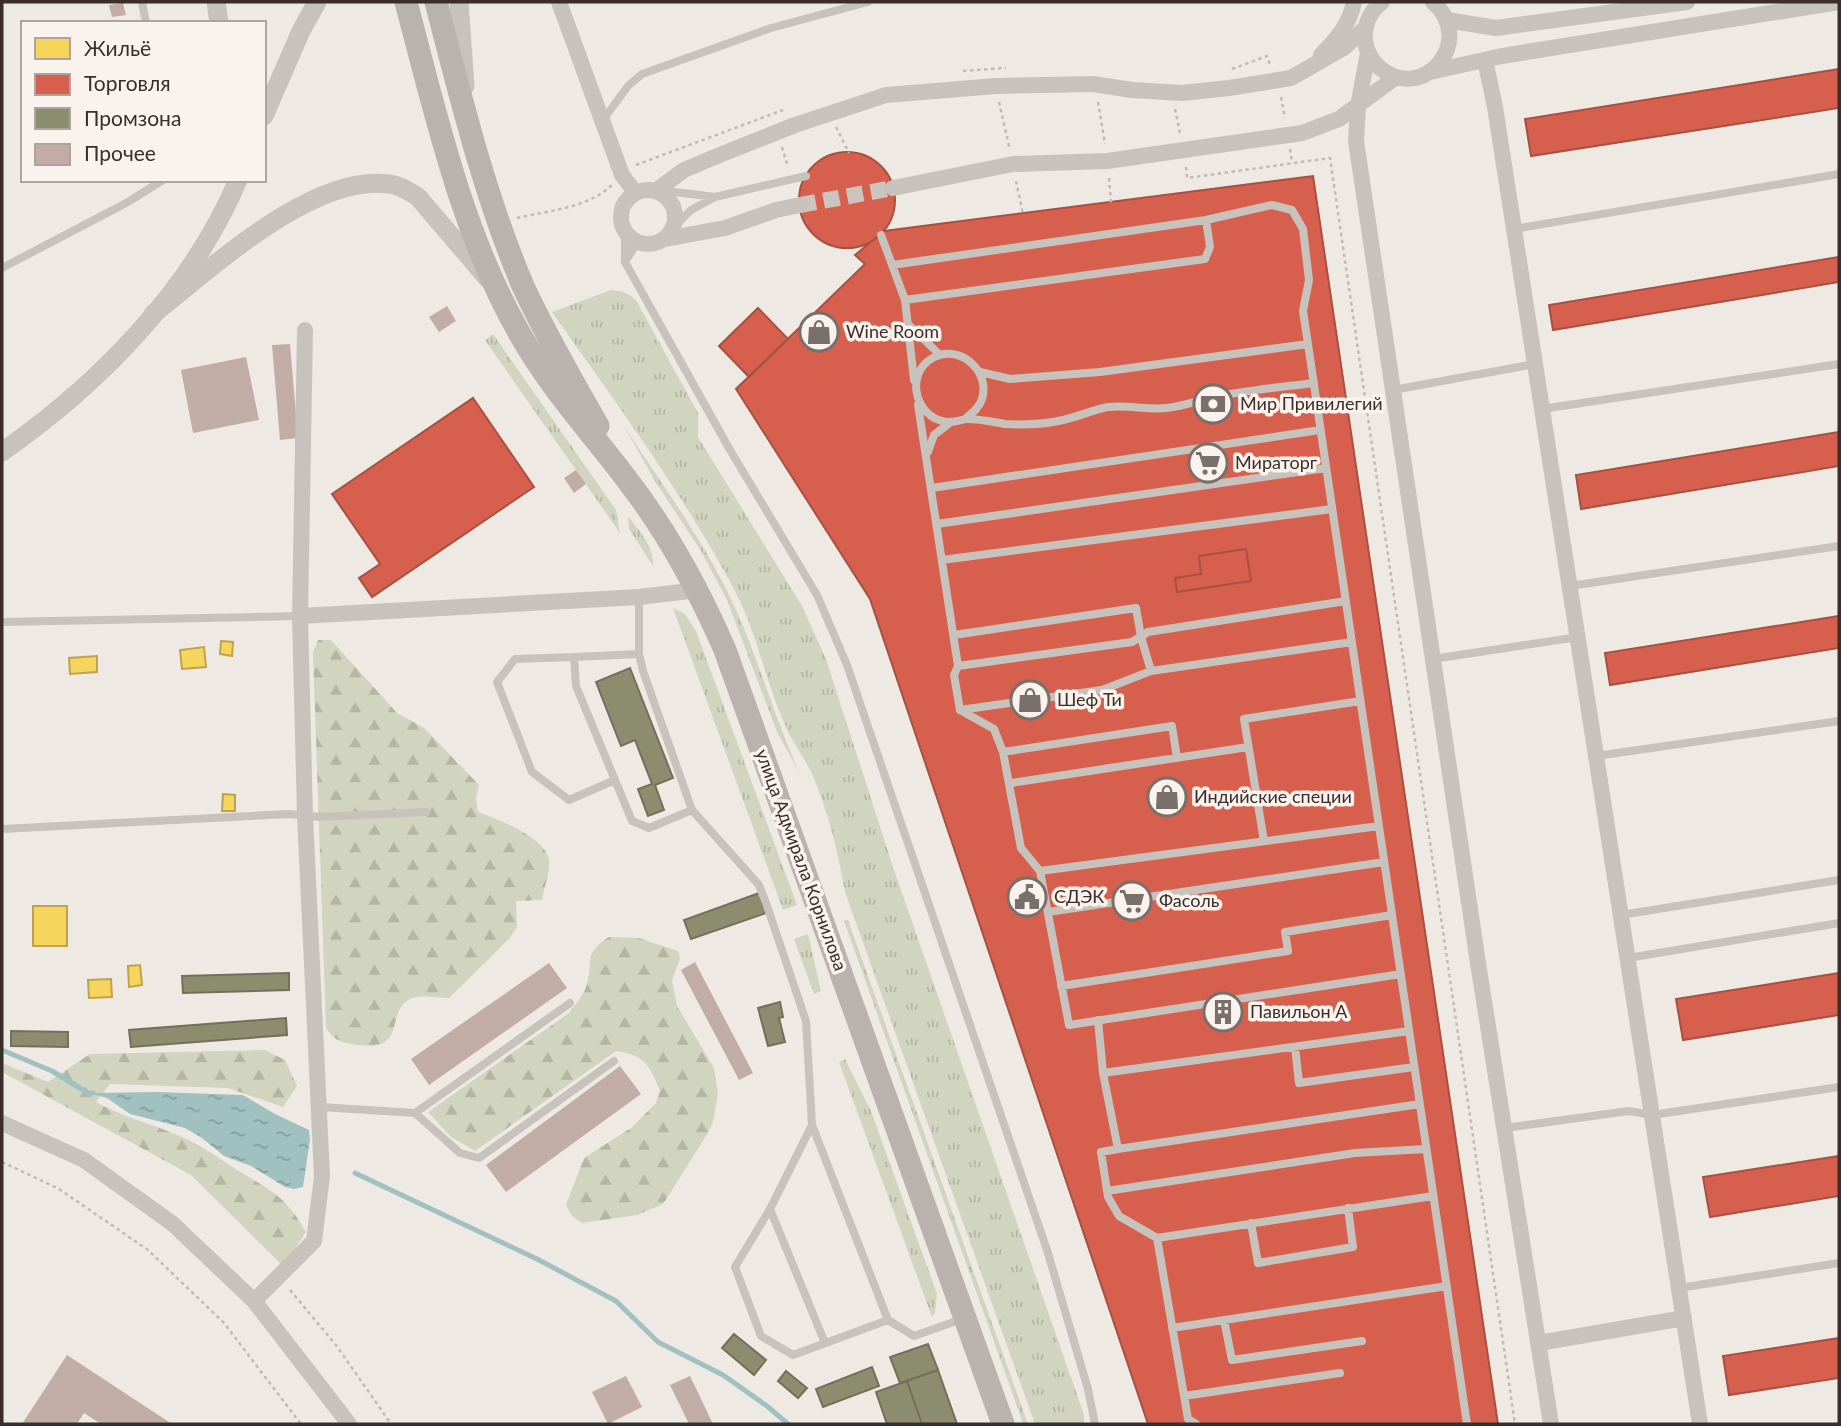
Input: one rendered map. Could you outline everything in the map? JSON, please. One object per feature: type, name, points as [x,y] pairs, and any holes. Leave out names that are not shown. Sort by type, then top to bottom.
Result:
[{"type":"main road","name":"улица Адмирала Корнилова","points":[[406,2],[464,206],[498,291],[520,336],[567,406],[628,481],[671,545],[698,590],[725,650],[1003,1424]]},
{"type":"main road","points":[[436,2],[482,176],[523,285],[539,320],[628,481]]},
{"type":"street","points":[[216,2],[219,21]]},
{"type":"street","points":[[266,111],[301,31],[317,2]]},
{"type":"street","points":[[459,2],[468,122]]},
{"type":"street","points":[[559,2],[622,175],[635,192]]},
{"type":"street","points":[[657,190],[684,170],[722,154],[795,125],[886,95],[996,86],[1093,84],[1169,92],[1229,88],[1284,79],[1311,65],[1341,33],[1352,13],[1354,2]]},
{"type":"street","points":[[1284,79],[1345,47],[1367,15],[1382,2]]},
{"type":"street","points":[[1430,72],[1439,65],[1450,44],[1447,20],[1433,2]]},
{"type":"street","points":[[1447,20],[1496,28],[1687,2]]},
{"type":"street","points":[[1367,15],[1365,41],[1376,65],[1396,77],[1408,78],[1485,60],[1764,8],[1839,2]]},
{"type":"street","points":[[1368,52],[1358,106],[1356,141],[1551,1424]]},
{"type":"street","points":[[1485,60],[1495,107],[1700,1424]]},
{"type":"street","points":[[893,188],[1013,164],[1107,162],[1302,132],[1339,119],[1396,77]]},
{"type":"street","points":[[227,204],[228,182]]},
{"type":"street","points":[[2,452],[71,399],[153,314],[189,270],[214,230],[237,182]]},
{"type":"street","points":[[153,314],[234,249],[273,223],[319,197],[357,184],[391,184],[418,197],[498,291]]},
{"type":"street","points":[[670,233],[676,212],[669,199],[657,190],[635,192],[623,203],[620,218],[631,238],[652,244],[670,233],[725,228],[776,210],[800,205]]},
{"type":"street","points":[[254,1301],[314,1241],[322,1176],[305,816],[300,616],[305,330]]},
{"type":"street","points":[[300,616],[639,597],[698,590]]},
{"type":"street","points":[[2,1123],[84,1160],[173,1224],[254,1301],[349,1424]]},
{"type":"street","points":[[1539,1343],[1684,1318]]},
{"type":"lane","points":[[142,2],[146,21]]},
{"type":"lane","points":[[602,122],[628,86],[642,74],[772,28],[868,2]]},
{"type":"lane","points":[[1514,229],[1839,174]]},
{"type":"lane","points":[[670,233],[691,210],[715,197],[806,176]]},
{"type":"lane","points":[[2,268],[128,202],[160,182]]},
{"type":"lane","points":[[657,190],[715,197]]},
{"type":"lane","points":[[892,265],[1206,220],[1272,205],[1292,210],[1303,229],[1309,280],[1303,311],[1467,1424]]},
{"type":"lane","points":[[905,300],[1205,259],[1210,247],[1206,220]]},
{"type":"lane","points":[[881,235],[905,300],[917,400],[954,635],[958,666],[954,674],[960,710]]},
{"type":"lane","points":[[631,238],[625,262],[730,450],[817,595],[847,664],[1047,1250],[1088,1389],[1095,1424]]},
{"type":"lane","points":[[625,262],[631,238]]},
{"type":"lane","points":[[908,324],[940,355]]},
{"type":"lane","points":[[980,372],[1010,379],[1100,372],[1308,344]]},
{"type":"lane","points":[[915,386],[919,372],[928,361],[940,355],[956,354],[970,360],[980,372],[984,385],[976,410],[965,419]]},
{"type":"lane","points":[[1393,390],[1535,364]]},
{"type":"lane","points":[[1542,409],[1839,364]]},
{"type":"lane","points":[[917,400],[925,412],[937,420],[951,422],[965,419],[1009,424],[1061,421],[1108,407],[1167,408],[1221,396],[1314,383]]},
{"type":"lane","points":[[927,454],[934,436],[951,422]]},
{"type":"lane","points":[[932,488],[1320,430]]},
{"type":"lane","points":[[937,524],[1326,468]]},
{"type":"lane","points":[[942,560],[1332,509]]},
{"type":"lane","points":[[1570,586],[1839,546]]},
{"type":"lane","points":[[639,597],[639,654],[643,671],[692,810],[759,885],[806,1021],[812,1125],[888,1320],[914,1336],[965,1318]]},
{"type":"lane","points":[[958,666],[1132,642],[1148,632],[1346,600]]},
{"type":"lane","points":[[954,635],[1136,608],[1151,671]]},
{"type":"lane","points":[[2,622],[300,616]]},
{"type":"lane","points":[[1433,659],[1578,637]]},
{"type":"lane","points":[[960,710],[1101,690],[1151,671],[1352,642]]},
{"type":"lane","points":[[615,780],[569,800],[532,772],[497,682],[515,659],[639,654]]},
{"type":"lane","points":[[574,657],[576,686],[632,821],[649,828],[692,810]]},
{"type":"lane","points":[[1264,841],[1244,719],[1360,701]]},
{"type":"lane","points":[[960,710],[994,729],[1003,752],[1011,783],[1021,848],[1040,871],[1069,1025],[1401,974]]},
{"type":"lane","points":[[1596,756],[1839,722]]},
{"type":"lane","points":[[1003,752],[1172,726],[1177,758]]},
{"type":"lane","points":[[1011,783],[1248,747]]},
{"type":"lane","points":[[2,829],[289,814],[305,816],[426,812]]},
{"type":"lane","points":[[1040,871],[1379,826]]},
{"type":"lane","points":[[1048,912],[1384,862]]},
{"type":"lane","points":[[1621,915],[1839,880]]},
{"type":"lane","points":[[1061,986],[1287,951],[1285,932],[1392,915]]},
{"type":"lane","points":[[1628,958],[1839,923]]},
{"type":"lane","points":[[415,1113],[570,1003]]},
{"type":"lane","points":[[1097,1020],[1103,1073],[1118,1149]]},
{"type":"lane","points":[[1103,1073],[1409,1031]]},
{"type":"lane","points":[[1295,1047],[1299,1083],[1414,1067]]},
{"type":"lane","points":[[320,1107],[415,1113],[460,1153],[479,1158],[614,1061]]},
{"type":"lane","points":[[1505,1128],[1629,1111],[1652,1115],[1839,1087]]},
{"type":"lane","points":[[1420,1104],[1101,1153],[1107,1191],[1119,1216],[1157,1238],[1433,1196]]},
{"type":"lane","points":[[812,1125],[770,1209],[735,1268],[761,1336],[793,1355],[888,1320]]},
{"type":"lane","points":[[1107,1191],[1355,1153],[1426,1149]]},
{"type":"lane","points":[[1251,1223],[1258,1263],[1353,1247],[1349,1208]]},
{"type":"lane","points":[[770,1209],[825,1343]]},
{"type":"lane","points":[[1157,1238],[1188,1419],[1196,1424]]},
{"type":"lane","points":[[1679,1288],[1839,1263]]},
{"type":"lane","points":[[1172,1328],[1447,1286]]},
{"type":"lane","points":[[1224,1320],[1233,1360],[1363,1341]]},
{"type":"lane","points":[[1184,1396],[1340,1373]]},
{"type":"path","points":[[1222,74],[1267,56],[1284,79],[1292,163]]},
{"type":"path","points":[[992,68],[1023,214]]},
{"type":"path","points":[[953,72],[1006,68]]},
{"type":"path","points":[[1093,84],[1102,119],[1111,203]]},
{"type":"path","points":[[1169,92],[1175,107],[1188,178],[1330,158],[1515,1424]]},
{"type":"path","points":[[521,228],[517,218],[559,211],[605,191],[641,161],[792,108]]},
{"type":"path","points":[[2,1162],[59,1189],[148,1250],[224,1323],[301,1424]]},
{"type":"path","points":[[290,1289],[336,1345],[391,1424]]},
{"type":"green space","points":[[611,290],[626,293],[637,302],[698,413],[698,437],[802,606],[826,659],[894,870],[1084,1415],[1084,1424],[1035,1424],[845,892],[823,802],[812,774],[779,711],[744,609],[716,556],[672,485],[552,312]]},
{"type":"green space","points":[[493,334],[616,510],[620,533],[485,340]]},
{"type":"green space","points":[[624,426],[720,576],[741,621],[800,774],[777,732],[727,600],[701,551],[655,481]]},
{"type":"green space","points":[[628,516],[649,546],[653,566],[629,529]]},
{"type":"green space","points":[[673,608],[685,614],[696,631],[797,905],[783,910]]},
{"type":"green space","points":[[318,640],[331,640],[397,713],[424,728],[479,785],[476,798],[478,812],[531,837],[546,853],[549,861],[542,900],[516,901],[517,927],[509,939],[449,998],[424,996],[410,999],[402,1005],[390,1037],[374,1045],[343,1042],[332,1036],[326,1028],[313,653]]},
{"type":"green space","points":[[848,920],[1028,1424],[1023,1423],[844,921]]},
{"type":"green space","points":[[808,934],[821,991],[814,994],[794,939]]},
{"type":"green space","points":[[609,937],[639,938],[678,951],[680,958],[672,981],[677,1006],[714,1068],[718,1094],[713,1122],[708,1133],[663,1204],[637,1215],[582,1223],[572,1216],[566,1205],[584,1158],[631,1128],[656,1103],[660,1091],[653,1074],[640,1059],[616,1051],[475,1151],[451,1137],[428,1112],[569,1013],[585,990],[590,960],[595,949]]},
{"type":"green space","points":[[265,1050],[285,1060],[297,1086],[283,1107],[228,1088],[110,1084],[96,1102],[204,1148],[282,1200],[306,1232],[283,1266],[191,1175],[2,1072],[2,1063],[48,1082],[90,1054]]},
{"type":"green space","points":[[845,1059],[871,1111],[937,1294],[932,1317],[839,1062]]},
{"type":"water","points":[[88,1093],[243,1095],[309,1130],[303,1187],[285,1187],[251,1166],[224,1156],[185,1128],[130,1114],[107,1098]]},
{"type":"building: Жильё","points":[[221,641],[233,642],[232,656],[220,654]]},
{"type":"building: Жильё","points":[[204,647],[206,667],[182,669],[180,650]]},
{"type":"building: Жильё","points":[[97,656],[97,672],[70,674],[69,658]]},
{"type":"building: Жильё","points":[[223,794],[235,795],[235,811],[222,811]]},
{"type":"building: Жильё","points":[[33,906],[67,906],[67,946],[33,946]]},
{"type":"building: Жильё","points":[[140,965],[142,985],[129,987],[128,966]]},
{"type":"building: Жильё","points":[[111,979],[112,997],[89,998],[88,980]]},
{"type":"building: Торговля","points":[[1839,69],[1839,108],[1531,156],[1525,119]]},
{"type":"building: Торговля","points":[[847,152],[865,156],[881,166],[891,182],[895,200],[891,218],[881,234],[865,244],[847,248],[829,244],[813,234],[803,218],[799,200],[803,182],[813,166],[829,156]]},
{"type":"building: Торговля","name":"Павильон А","points":[[1313,176],[1498,1424],[1148,1424],[870,599],[736,389],[865,264],[855,255],[884,231]]},
{"type":"building: Торговля","points":[[1839,257],[1839,282],[1553,330],[1549,305]]},
{"type":"building: Торговля","points":[[758,308],[788,339],[749,377],[719,346]]},
{"type":"building: Торговля","points":[[473,398],[534,487],[372,597],[359,578],[380,564],[332,494]]},
{"type":"building: Торговля","points":[[1839,432],[1839,466],[1581,509],[1576,475]]},
{"type":"building: Торговля","points":[[1246,549],[1251,581],[1177,592],[1175,578],[1201,574],[1199,556]]},
{"type":"building: Торговля","points":[[1839,616],[1839,648],[1610,685],[1605,653]]},
{"type":"building: Торговля","points":[[1839,973],[1839,1015],[1683,1040],[1676,999]]},
{"type":"building: Торговля","points":[[1839,1156],[1839,1196],[1710,1217],[1703,1177]]},
{"type":"building: Торговля","points":[[1839,1338],[1839,1378],[1729,1395],[1723,1356]]},
{"type":"building: Промзона","points":[[630,668],[673,778],[655,785],[664,810],[648,816],[638,789],[652,784],[635,740],[621,746],[596,682]]},
{"type":"building: Промзона","points":[[759,893],[766,913],[691,939],[684,920]]},
{"type":"building: Промзона","points":[[289,973],[289,990],[183,993],[182,976]]},
{"type":"building: Промзона","points":[[780,1002],[783,1017],[779,1018],[785,1042],[768,1046],[758,1008]]},
{"type":"building: Промзона","points":[[286,1018],[287,1035],[131,1047],[129,1030]]},
{"type":"building: Промзона","points":[[11,1031],[68,1032],[68,1047],[11,1046]]},
{"type":"building: Промзона","points":[[734,1334],[766,1360],[754,1375],[722,1348]]},
{"type":"building: Промзона","points":[[928,1344],[938,1370],[900,1383],[890,1357]]},
{"type":"building: Промзона","points":[[872,1367],[879,1386],[823,1407],[816,1389]]},
{"type":"building: Промзона","points":[[938,1370],[957,1424],[922,1424],[907,1381]]},
{"type":"building: Промзона","points":[[786,1371],[807,1388],[798,1398],[778,1381]]},
{"type":"building: Промзона","points":[[907,1381],[922,1424],[887,1424],[876,1392]]},
{"type":"building: Прочее","points":[[123,3],[126,15],[112,17],[109,5]]},
{"type":"building: Прочее","points":[[447,306],[456,321],[439,332],[429,317]]},
{"type":"building: Прочее","points":[[290,344],[298,438],[280,440],[272,345]]},
{"type":"building: Прочее","points":[[246,357],[259,420],[193,433],[181,370]]},
{"type":"building: Прочее","points":[[576,470],[586,484],[574,493],[564,478]]},
{"type":"building: Прочее","points":[[695,962],[753,1073],[739,1080],[681,970]]},
{"type":"building: Прочее","points":[[549,963],[567,988],[429,1085],[411,1059]]},
{"type":"building: Прочее","points":[[620,1066],[641,1094],[506,1192],[486,1165]]},
{"type":"building: Прочее","points":[[67,1355],[172,1424],[101,1424],[84,1413],[77,1424],[22,1424]]},
{"type":"building: Прочее","points":[[626,1376],[642,1407],[608,1424],[592,1392]]},
{"type":"building: Прочее","points":[[690,1376],[713,1424],[689,1424],[670,1385]]},
{"type":"waterway","points":[[2,1050],[52,1071],[88,1093],[93,1093]]},
{"type":"waterway","points":[[355,1173],[539,1260],[616,1301],[658,1342],[723,1375],[788,1424]]},
{"type":"tunnel","points":[[800,205],[893,188]]},
{"type":"place","name":"Wine Room","points":[[819,332]]},
{"type":"place","name":"Мир Привилегий","points":[[1213,404]]},
{"type":"place","name":"Мираторг","points":[[1208,463]]},
{"type":"place","name":"Шеф Ти","points":[[1030,700]]},
{"type":"place","name":"Индийские специи","points":[[1167,797]]},
{"type":"place","name":"СДЭК","points":[[1027,897]]},
{"type":"place","name":"Фасоль","points":[[1132,901]]},
{"type":"place","name":"Павильон А","points":[[1223,1012]]}]
